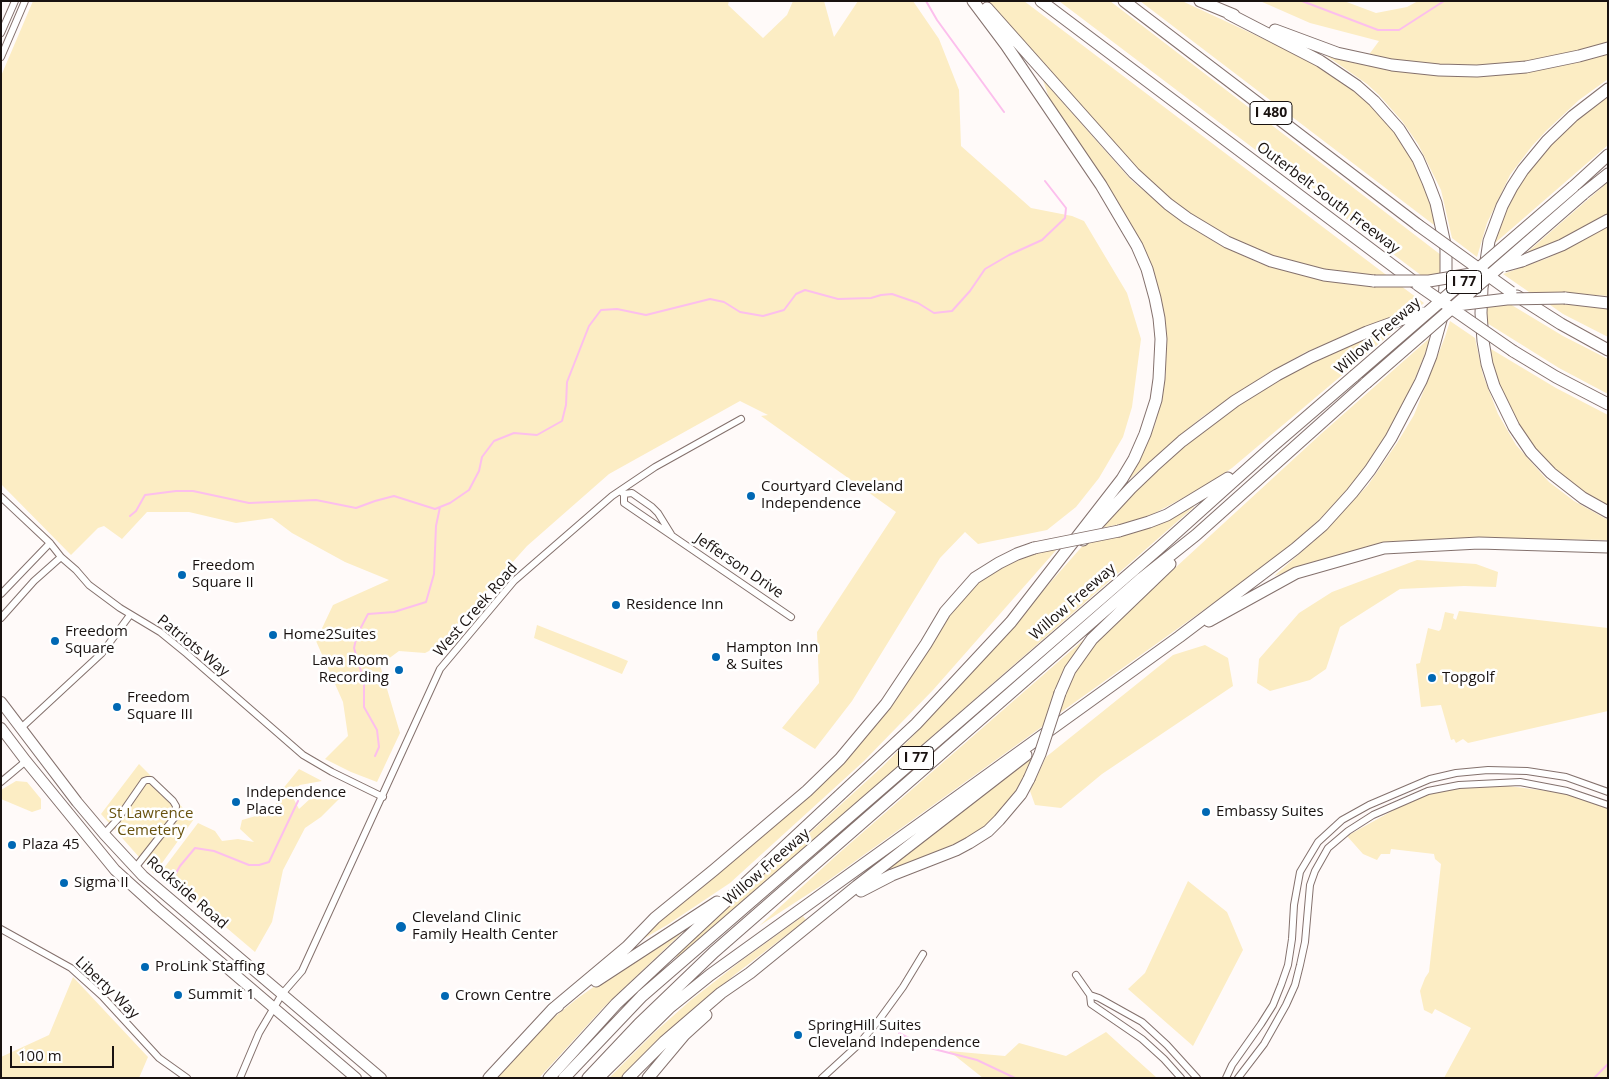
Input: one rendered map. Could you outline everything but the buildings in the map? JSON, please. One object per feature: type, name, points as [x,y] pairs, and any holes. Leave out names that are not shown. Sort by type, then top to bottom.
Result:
[{"type":"highway","points":[[550,1078],[616,1004],[916,724],[1011,622],[1109,496],[1134,459],[1145,434],[1156,400],[1161,360],[1160,318],[1147,269],[1123,221],[1078,151],[1006,45],[973,1]]},
{"type":"highway","points":[[981,1],[1134,173],[1168,204],[1226,242],[1271,261],[1324,275],[1374,281],[1402,282],[1453,278],[1522,261],[1562,245],[1608,220]]},
{"type":"highway","name":"Outerbelt South Freeway","points":[[1041,1],[1418,286],[1513,351],[1556,377],[1608,404]]},
{"type":"highway","name":"I 480","points":[[1124,1],[1418,225],[1511,292],[1561,324],[1608,350]]},
{"type":"highway","points":[[598,1078],[669,1008],[710,975],[996,767],[1071,716],[1295,549],[1323,525],[1352,493],[1392,438],[1421,381],[1438,334],[1445,291],[1446,249],[1436,203],[1418,159],[1399,129],[1374,101],[1340,73],[1299,49],[1200,1]]},
{"type":"highway","points":[[1229,14],[1337,53],[1415,68],[1460,71],[1501,70],[1555,62],[1608,48]]},
{"type":"highway","points":[[1608,89],[1573,116],[1547,141],[1523,170],[1512,187],[1502,206],[1489,241],[1482,288],[1481,313],[1487,364],[1494,386],[1514,427],[1531,452],[1551,473],[1582,498],[1608,512]]},
{"type":"highway","name":"Willow Freeway","points":[[564,1078],[642,996],[1608,156]]},
{"type":"highway","name":"Willow Freeway","points":[[588,1078],[639,1024],[714,952],[1142,578],[1196,535],[1366,383],[1608,174]]},
{"type":"highway","points":[[1036,589],[1148,471],[1182,440],[1255,388],[1303,361],[1367,332],[1400,320],[1473,302],[1526,298],[1565,298],[1608,303]]},
{"type":"highway","points":[[489,1078],[553,1009],[627,947],[655,918],[807,791],[840,759],[886,704],[945,612],[975,578],[999,563],[1034,548],[1119,531],[1149,522],[1190,502],[1274,445]]},
{"type":"highway","points":[[826,913],[875,883],[956,850],[988,830],[999,820],[1021,794],[1029,779],[1070,670],[1092,639],[1153,581],[1196,535]]},
{"type":"highway","points":[[1179,637],[1296,573],[1384,548],[1479,543],[1608,547]]},
{"type":"highway","points":[[628,1078],[664,1042],[704,1007],[750,973],[857,886],[1048,738],[1071,716]]},
{"type":"highway","points":[[553,1009],[710,907],[771,859]]},
{"type":"highway","points":[[648,1078],[684,1035],[750,973]]},
{"type":"main road","name":"Rockside Road","points":[[1,702],[104,834],[135,868],[381,1078]]},
{"type":"main road","name":"Rockside Road","points":[[1,728],[115,870],[156,908],[356,1078]]},
{"type":"street","points":[[1,33],[15,1]]},
{"type":"street","points":[[1,57],[25,1]]},
{"type":"street","name":"West Creek Road","points":[[240,1078],[259,1033],[282,994],[302,971],[441,669],[514,581],[612,496],[622,493],[655,467],[741,419]]},
{"type":"street","name":"Jefferson Drive","points":[[672,535],[652,507],[632,493],[622,493],[624,503],[791,617]]},
{"type":"street","name":"Patriots Way","points":[[1,497],[50,543],[89,585],[130,615],[160,632],[303,755],[332,772],[383,797]]},
{"type":"street","points":[[1,594],[50,543]]},
{"type":"street","points":[[1,618],[34,582],[61,557]]},
{"type":"street","points":[[21,728],[102,653],[130,615]]},
{"type":"street","points":[[1,782],[26,761]]},
{"type":"street","points":[[1226,1078],[1232,1065],[1269,1011],[1288,965],[1294,905],[1300,872],[1318,842],[1342,820],[1362,809],[1430,779],[1456,773],[1488,770],[1527,771],[1566,777],[1608,792]]},
{"type":"street","points":[[104,834],[117,820],[144,781],[151,780],[173,801],[176,806],[175,818],[135,868]]},
{"type":"street","points":[[1238,1078],[1271,1033],[1295,985],[1305,942],[1310,885],[1315,871],[1328,848],[1348,831],[1367,819],[1433,790],[1459,785],[1520,782],[1567,791],[1608,805]]},
{"type":"street","points":[[1362,809],[1367,819]]},
{"type":"street","name":"Liberty Way","points":[[1,929],[71,968],[102,996],[159,1058],[187,1078]]},
{"type":"street","points":[[822,1078],[858,1045],[879,1020],[903,987],[923,954]]},
{"type":"street","points":[[1076,976],[1090,995],[1091,1004],[1154,1050],[1181,1078]]},
{"type":"street","points":[[1090,995],[1133,1016],[1161,1039],[1197,1078]]},
{"type":"street","points":[[1126,1028],[1133,1016]]},
{"type":"green space","points":[[33,1],[729,1],[728,5],[763,38],[787,15],[793,1],[824,1],[834,37],[858,1],[913,1],[939,39],[959,90],[961,146],[1031,208],[1072,216],[1084,221],[1127,293],[1141,339],[1132,407],[1123,437],[1099,478],[1076,507],[1047,530],[978,544],[965,532],[940,558],[852,701],[815,749],[782,728],[819,683],[817,632],[896,512],[761,416],[768,415],[740,401],[609,474],[527,546],[437,647],[425,653],[399,651],[380,665],[400,733],[377,782],[351,772],[325,759],[348,736],[343,702],[316,641],[333,605],[389,580],[345,562],[292,533],[272,518],[236,523],[189,512],[147,512],[122,539],[104,526],[98,528],[71,555],[1,484],[1,76]]},
{"type":"green space","points":[[987,1],[1024,1],[1389,277],[1343,273],[1280,259],[1235,242],[1196,220],[1148,182]]},
{"type":"green space","points":[[1059,1],[1110,1],[1441,255],[1441,275],[1422,276]]},
{"type":"green space","points":[[1140,1],[1182,1],[1296,54],[1337,78],[1358,93],[1384,118],[1407,150],[1426,187],[1438,228]]},
{"type":"green space","points":[[1260,1],[1344,1],[1376,13],[1407,7],[1418,1],[1608,1],[1608,48],[1501,70],[1365,60],[1379,41],[1310,23]]},
{"type":"green space","points":[[1608,51],[1608,79],[1579,100],[1547,130],[1510,175],[1487,223],[1477,257],[1452,238],[1441,190],[1418,144],[1402,121],[1367,84],[1321,52],[1442,74]]},
{"type":"green space","points":[[1043,80],[1132,181],[1182,222],[1220,245],[1257,262],[1289,272],[1348,284],[1401,286],[1424,303],[1416,310],[1386,319],[1306,352],[1265,375],[1202,417],[1125,483],[1145,448],[1155,425],[1161,401],[1166,373],[1165,320],[1158,290],[1145,252],[1114,196],[1049,98]]},
{"type":"green space","points":[[1608,94],[1608,145],[1495,243],[1501,223],[1516,191],[1532,166],[1564,131]]},
{"type":"green space","points":[[1608,182],[1608,216],[1545,248],[1524,255]]},
{"type":"green space","points":[[1608,227],[1608,296],[1529,292],[1503,274],[1548,258]]},
{"type":"green space","points":[[1546,302],[1608,309],[1608,337],[1563,314]]},
{"type":"green space","points":[[1510,304],[1563,336],[1608,359],[1608,394],[1559,368],[1487,323],[1487,306]]},
{"type":"green space","points":[[1450,321],[1475,338],[1483,375],[1498,414],[1516,445],[1549,482],[1574,501],[1608,520],[1608,540],[1453,538],[1390,543],[1345,553],[1274,576],[1322,534],[1368,485],[1397,443],[1414,415]]},
{"type":"green space","points":[[1397,325],[1396,329],[1232,468],[1205,486],[1142,520],[1100,528],[1132,493],[1179,447],[1234,405],[1279,378],[1333,351]]},
{"type":"green space","points":[[1432,336],[1410,391],[1390,429],[1364,470],[1332,508],[1265,566],[1057,715],[1071,676],[1102,635],[1322,433]]},
{"type":"green space","points":[[1491,349],[1556,388],[1608,415],[1608,506],[1577,488],[1547,462],[1530,442],[1504,398],[1495,373]]},
{"type":"green space","points":[[1193,504],[1194,507],[678,959],[676,955],[882,767],[910,739],[1086,542]]},
{"type":"green space","points":[[1058,548],[933,690],[864,761],[730,883],[643,939],[666,913],[828,776],[956,605],[983,578],[1020,558]]},
{"type":"green space","points":[[1417,560],[1476,564],[1498,572],[1496,587],[1464,586],[1400,589],[1340,627],[1326,669],[1310,680],[1270,691],[1257,683],[1259,659],[1299,613],[1332,592]]},
{"type":"green space","points":[[1459,611],[1608,628],[1608,711],[1468,743],[1463,739],[1456,743],[1454,739],[1451,740],[1441,705],[1421,707],[1416,664],[1420,663],[1428,628],[1439,631],[1445,612],[1454,614],[1453,618],[1456,620]]},
{"type":"green space","points":[[537,625],[628,661],[622,674],[534,638]]},
{"type":"green space","points":[[1097,628],[1056,690],[1043,726],[822,885],[759,926],[838,854]]},
{"type":"green space","points":[[1205,645],[1228,658],[1233,686],[1102,774],[1061,808],[1035,805],[1030,791],[1046,757],[1173,655]]},
{"type":"green space","points":[[1033,756],[1026,775],[1012,799],[997,817],[976,834],[931,856],[886,870]]},
{"type":"green space","name":"St Lawrence Cemetery","points":[[139,764],[194,819],[154,874],[101,814]]},
{"type":"green space","points":[[299,769],[322,781],[300,785],[290,792],[299,809],[312,797],[345,793],[321,817],[305,828],[283,870],[272,922],[255,952],[161,872],[198,823],[215,831],[222,841],[238,839],[254,842],[240,829],[242,820],[273,811],[281,791]]},
{"type":"green space","points":[[16,781],[27,782],[41,799],[41,809],[32,812],[1,799],[1,790]]},
{"type":"green space","points":[[1500,785],[1572,794],[1608,809],[1608,1078],[1444,1078],[1471,1028],[1435,1009],[1432,1014],[1424,1010],[1420,991],[1429,972],[1441,864],[1435,859],[1434,854],[1391,849],[1390,854],[1381,854],[1377,860],[1363,854],[1347,836],[1401,806],[1431,793],[1452,789]]},
{"type":"green space","points":[[1188,881],[1227,912],[1243,950],[1193,1046],[1128,989],[1145,973]]},
{"type":"green space","points":[[803,916],[806,920],[733,976],[622,1078],[609,1078],[655,1032],[691,1000]]},
{"type":"green space","points":[[689,926],[603,1008],[539,1078],[497,1078],[547,1023],[578,998],[643,952]]},
{"type":"green space","points":[[73,977],[148,1057],[139,1078],[1,1078],[1,1057],[49,1035]]},
{"type":"green space","points":[[1106,1032],[1157,1078],[983,1078],[949,1051],[1005,1056],[1019,1043],[1066,1056]]},
{"type":"waterway","points":[[926,1],[937,20],[1004,112]]},
{"type":"waterway","points":[[1302,1],[1378,30],[1399,30],[1444,1]]},
{"type":"waterway","points":[[130,516],[136,511],[145,495],[176,491],[193,491],[249,503],[316,500],[356,508],[394,496],[435,509],[450,503],[469,490],[479,471],[482,457],[494,441],[514,433],[537,435],[562,421],[566,405],[567,382],[589,326],[601,310],[617,309],[646,315],[710,299],[724,302],[740,312],[763,316],[784,310],[796,294],[805,290],[838,299],[871,298],[892,294],[918,303],[934,313],[952,311],[970,291],[985,269],[1009,255],[1042,240],[1065,218],[1066,208],[1045,181]]},
{"type":"waterway","points":[[375,756],[379,747],[377,730],[364,707],[364,681],[354,648],[357,635],[368,614],[394,612],[426,602],[434,574],[436,526],[440,507]]},
{"type":"waterway","points":[[176,873],[195,848],[214,851],[249,865],[269,862],[298,801]]},
{"type":"waterway","points":[[899,1033],[926,1047],[977,1060],[1015,1078]]},
{"type":"waterway","points":[[1594,1078],[1608,1064]]},
{"type":"place","name":"Courtyard Cleveland Independence","points":[[751,496]]},
{"type":"place","name":"Freedom Square II","points":[[182,575]]},
{"type":"place","name":"Residence Inn","points":[[616,605]]},
{"type":"place","name":"Home2Suites","points":[[273,635]]},
{"type":"place","name":"Freedom Square","points":[[55,641]]},
{"type":"place","name":"Hampton Inn & Suites","points":[[716,657]]},
{"type":"place","name":"Lava Room Recording","points":[[399,670]]},
{"type":"place","name":"Topgolf","points":[[1432,678]]},
{"type":"place","name":"Freedom Square III","points":[[117,707]]},
{"type":"place","name":"Independence Place","points":[[236,802]]},
{"type":"place","name":"Embassy Suites","points":[[1206,812]]},
{"type":"place","name":"Plaza 45","points":[[12,845]]},
{"type":"place","name":"Sigma II","points":[[64,883]]},
{"type":"place","name":"Cleveland Clinic Family Health Center","points":[[401,927]]},
{"type":"place","name":"ProLink Staffing","points":[[145,967]]},
{"type":"place","name":"Summit 1","points":[[178,995]]},
{"type":"place","name":"Crown Centre","points":[[445,996]]},
{"type":"place","name":"SpringHill Suites Cleveland Independence","points":[[798,1035]]}]
